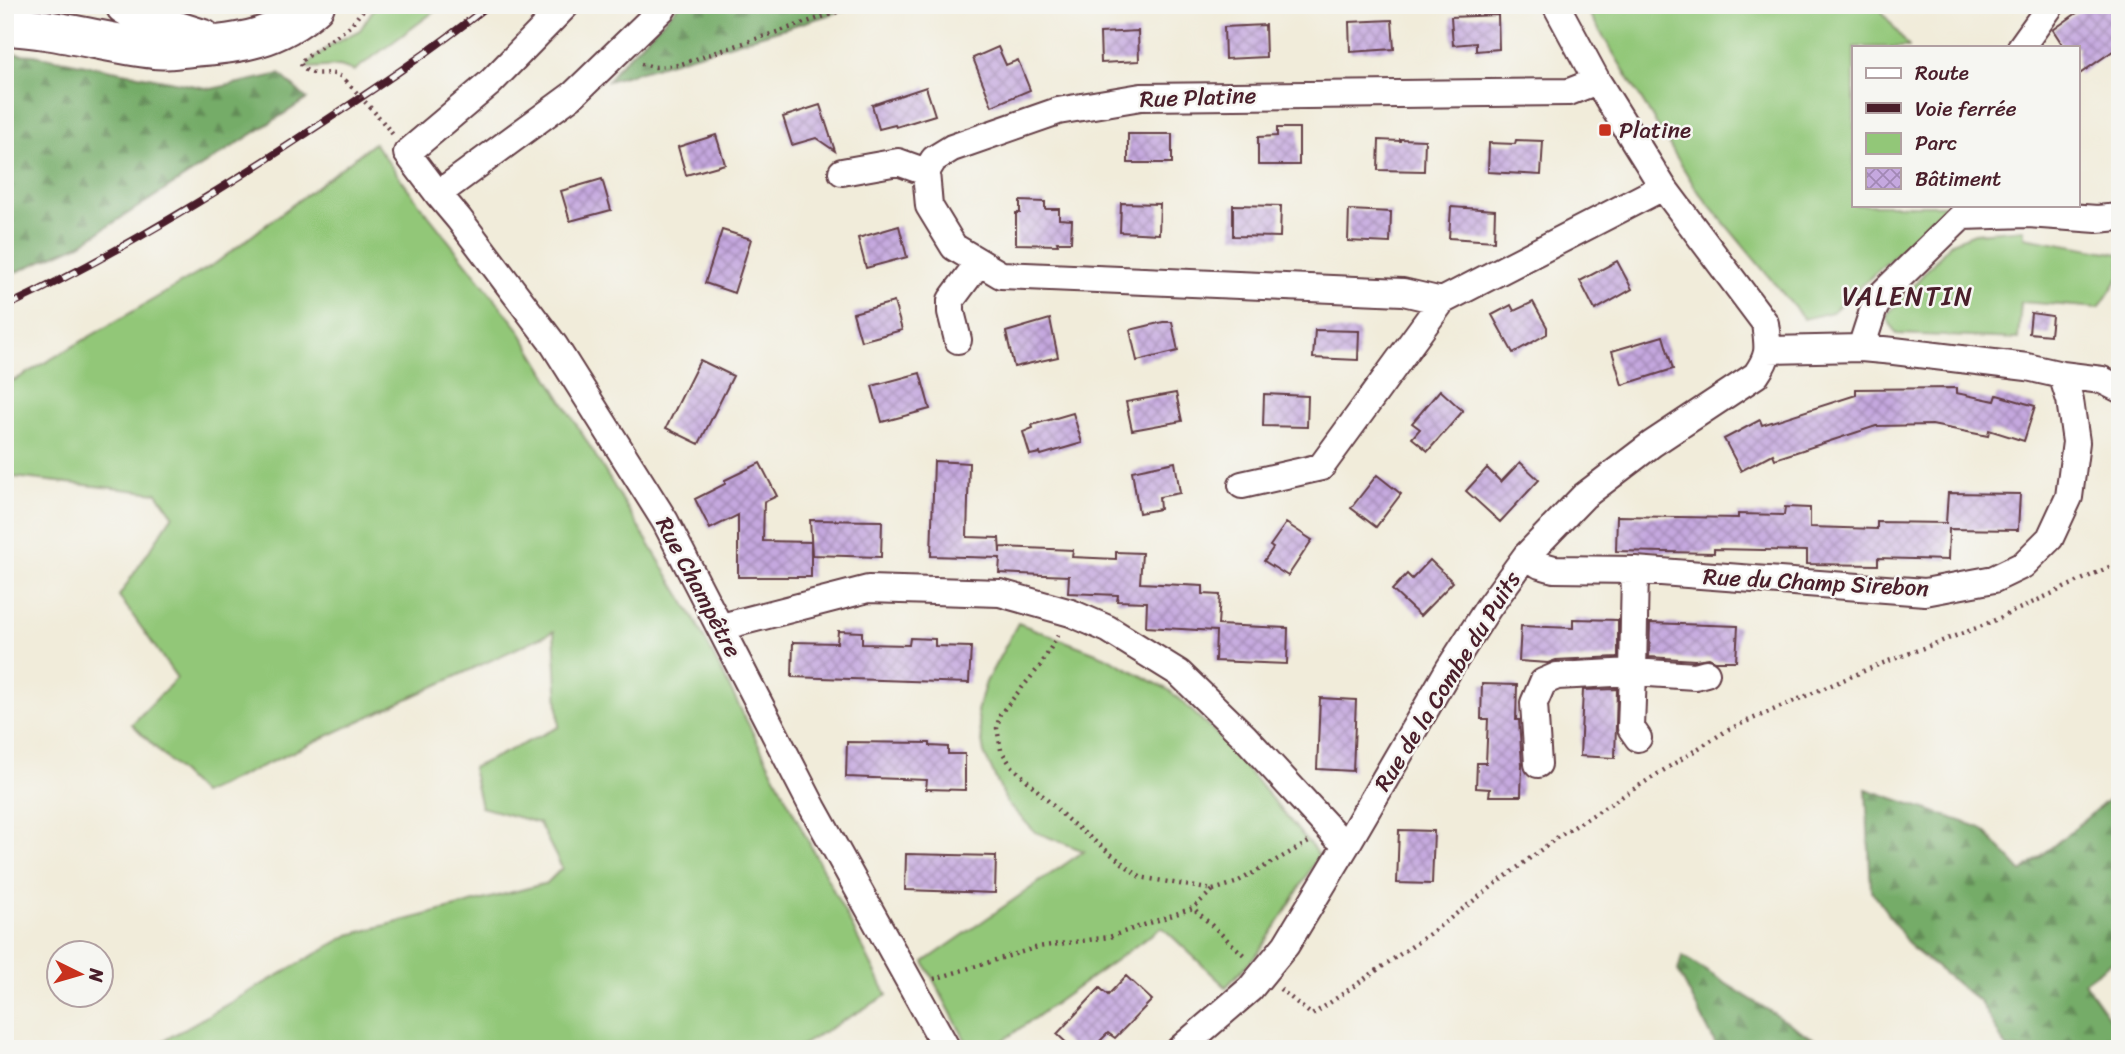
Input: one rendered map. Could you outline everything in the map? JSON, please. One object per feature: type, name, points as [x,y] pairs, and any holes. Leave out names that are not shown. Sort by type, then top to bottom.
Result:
[{"type":"highway","points":[[125,5],[162,26],[221,45]]},
{"type":"highway","points":[[5,26],[156,50],[221,45],[260,38],[300,19],[315,5]]},
{"type":"street","name":"Rue Champêtre","points":[[566,5],[490,83],[407,153],[554,345],[665,521],[813,808],[947,1049]]},
{"type":"street","points":[[1556,5],[1597,81],[1662,187],[1765,323],[1768,349],[1861,348],[2027,367],[2102,380],[2120,389]]},
{"type":"street","points":[[2022,46],[2050,5]]},
{"type":"street","points":[[438,194],[574,94],[663,8]]},
{"type":"street","name":"Rue Platine","points":[[926,172],[934,159],[952,148],[1058,111],[1141,97],[1569,92],[1597,81]]},
{"type":"street","points":[[842,172],[898,162],[926,172],[929,205],[954,247],[1001,275],[1403,292],[1442,301]]},
{"type":"street","points":[[1242,485],[1321,467],[1442,301],[1662,187]]},
{"type":"street","points":[[1861,348],[1881,295],[1966,210],[2025,210],[2097,219],[2120,217]]},
{"type":"street","points":[[958,340],[951,300],[979,262]]},
{"type":"street","name":"Rue de la Combe du Puits","points":[[1180,1049],[1250,989],[1299,925],[1341,839],[1488,608],[1526,556],[1584,496],[1652,444],[1756,375],[1766,361],[1768,349]]},
{"type":"street","name":"Rue du Champ Sirebon","points":[[1526,556],[1540,565],[1554,569],[1635,570],[1925,592],[1994,579],[2023,565],[2050,538],[2069,497],[2076,442],[2070,400],[2062,375]]},
{"type":"street","points":[[1635,570],[1631,728],[1638,738]]},
{"type":"street","points":[[721,627],[868,589],[1000,593],[1071,613],[1108,629],[1179,673],[1244,736],[1341,839]]},
{"type":"street","points":[[1538,764],[1534,703],[1544,682],[1557,676],[1633,672],[1695,676],[1706,673]]},
{"type":"path","points":[[367,5],[351,26],[300,62],[307,72],[341,75],[378,117]]},
{"type":"path","points":[[621,49],[636,63],[678,65],[858,5]]},
{"type":"path","points":[[1193,908],[1312,1015],[1428,935],[1558,837],[1729,729],[1878,665],[1982,626],[2120,562]]},
{"type":"path","points":[[1071,613],[1041,664],[1000,713],[997,728],[1001,750],[1010,764],[1068,820],[1140,877],[1213,890]]},
{"type":"path","points":[[912,985],[1038,947],[1109,937],[1193,908],[1213,890],[1236,883],[1306,843],[1341,839]]},
{"type":"green space","points":[[376,5],[443,5],[354,71],[340,66],[308,68],[308,64],[331,45],[360,30]]},
{"type":"green space","points":[[679,5],[862,5],[608,81],[617,68]]},
{"type":"green space","points":[[1584,5],[1877,5],[1908,46],[1852,46],[1852,206],[1950,206],[1832,312],[1804,319],[1696,189]]},
{"type":"green space","points":[[5,53],[34,55],[211,89],[280,74],[307,99],[80,244],[5,277]]},
{"type":"green space","points":[[374,143],[518,328],[694,618],[887,995],[795,1049],[149,1049],[349,935],[547,883],[562,868],[539,823],[481,807],[472,768],[559,727],[554,631],[202,794],[132,724],[177,678],[119,596],[173,515],[157,493],[5,476],[5,382],[15,380],[216,263]]},
{"type":"green space","points":[[2024,229],[2024,237],[2120,254],[2120,276],[2099,308],[2021,302],[2018,339],[1896,334],[1886,316],[1952,242],[1975,233]]},
{"type":"green space","points":[[1018,623],[1104,656],[1169,690],[1218,735],[1319,855],[1258,953],[1226,987],[1162,927],[991,1049],[970,1049],[924,962],[1084,851],[1035,832],[1007,803],[984,753],[977,711],[986,682]]},
{"type":"green space","points":[[1866,789],[1982,828],[2022,872],[2113,796],[2120,805],[2120,956],[2084,982],[2120,1033],[2120,1049],[2007,1049],[1980,1002],[1912,948],[1871,890]]},
{"type":"green space","points":[[1682,956],[1830,1049],[1718,1049],[1678,971]]},
{"type":"building","points":[[2088,5],[2120,5],[2120,46],[2080,74],[2080,46],[2063,46],[2053,30]]},
{"type":"building","points":[[1498,15],[1499,49],[1476,51],[1476,43],[1453,45],[1451,17]]},
{"type":"building","points":[[1392,20],[1394,49],[1350,52],[1349,22]]},
{"type":"building","points":[[1265,25],[1266,57],[1225,59],[1224,27]]},
{"type":"building","points":[[1138,31],[1139,61],[1101,63],[1100,33]]},
{"type":"building","points":[[998,47],[1006,65],[1018,60],[1030,90],[992,106],[973,58]]},
{"type":"building","points":[[926,87],[935,115],[896,127],[895,125],[879,129],[872,105]]},
{"type":"building","points":[[820,105],[835,151],[816,138],[792,145],[783,117]]},
{"type":"building","points":[[1277,128],[1299,128],[1299,165],[1258,165],[1258,137],[1277,136]]},
{"type":"building","points":[[1128,134],[1172,134],[1172,163],[1128,163]]},
{"type":"building","points":[[716,135],[725,164],[686,175],[678,147]]},
{"type":"building","points":[[1379,140],[1425,140],[1424,171],[1378,170]]},
{"type":"building","points":[[1516,140],[1543,141],[1541,175],[1488,172],[1489,143],[1515,144]]},
{"type":"building","points":[[602,179],[611,210],[570,221],[561,191]]},
{"type":"building","points":[[1020,201],[1045,202],[1045,209],[1059,209],[1059,219],[1072,220],[1071,242],[1057,242],[1058,245],[1016,244],[1016,213],[1020,213]]},
{"type":"building","points":[[1121,203],[1160,204],[1159,234],[1120,232]]},
{"type":"building","points":[[1233,205],[1281,206],[1280,237],[1233,236]]},
{"type":"building","points":[[1451,207],[1495,210],[1494,241],[1449,238]]},
{"type":"building","points":[[1349,210],[1391,212],[1390,243],[1348,241]]},
{"type":"building","points":[[899,226],[907,257],[866,268],[858,238]]},
{"type":"building","points":[[722,230],[751,239],[734,293],[705,283]]},
{"type":"building","points":[[1617,261],[1632,289],[1595,310],[1580,281]]},
{"type":"building","points":[[894,302],[902,330],[861,341],[853,313]]},
{"type":"building","points":[[1533,302],[1547,327],[1547,334],[1513,353],[1492,315],[1511,305],[1514,311]]},
{"type":"building","points":[[2031,313],[2052,316],[2050,335],[2029,333]]},
{"type":"building","points":[[1050,319],[1058,357],[1014,367],[1006,332]]},
{"type":"building","points":[[1172,322],[1178,351],[1137,361],[1130,330]]},
{"type":"building","points":[[1315,330],[1359,331],[1358,360],[1313,358]]},
{"type":"building","points":[[1663,336],[1673,369],[1622,385],[1612,351]]},
{"type":"building","points":[[700,360],[733,376],[699,444],[666,428]]},
{"type":"building","points":[[920,373],[930,409],[882,422],[872,386]]},
{"type":"building","points":[[1956,388],[1956,393],[1995,401],[1997,395],[2035,406],[2024,441],[1989,430],[1988,436],[1932,425],[1876,426],[1775,459],[1773,454],[1741,471],[1724,439],[1760,420],[1762,425],[1856,395],[1856,389]]},
{"type":"building","points":[[1440,390],[1463,411],[1428,451],[1412,438],[1420,429],[1412,423]]},
{"type":"building","points":[[1176,393],[1182,421],[1132,430],[1126,402]]},
{"type":"building","points":[[1264,394],[1308,396],[1307,427],[1263,426]]},
{"type":"building","points":[[1073,413],[1082,443],[1041,455],[1030,455],[1023,432],[1033,428],[1032,425]]},
{"type":"building","points":[[934,461],[969,463],[967,537],[999,538],[1000,553],[1000,547],[1073,550],[1072,557],[1116,559],[1116,552],[1142,553],[1140,583],[1203,586],[1203,594],[1220,595],[1218,625],[1288,628],[1287,664],[1215,661],[1216,631],[1146,627],[1147,602],[1117,601],[1118,595],[1068,593],[1069,576],[999,573],[1000,558],[931,556]]},
{"type":"building","points":[[1175,462],[1180,493],[1159,497],[1160,509],[1139,513],[1132,471]]},
{"type":"building","points":[[1520,462],[1539,480],[1500,522],[1466,491],[1487,468],[1501,482]]},
{"type":"building","points":[[760,463],[777,496],[764,502],[763,541],[811,542],[811,577],[738,577],[738,515],[710,529],[695,499]]},
{"type":"building","points":[[1377,475],[1401,494],[1376,527],[1351,508]]},
{"type":"building","points":[[1948,493],[2020,494],[2018,530],[1949,529],[1948,560],[1878,558],[1878,565],[1807,564],[1807,551],[1616,551],[1617,516],[1738,518],[1738,514],[1784,515],[1785,507],[1810,508],[1810,527],[1877,529],[1877,522],[1946,523]]},
{"type":"building","points":[[810,520],[882,521],[881,557],[812,555]]},
{"type":"building","points":[[1286,523],[1312,540],[1288,576],[1264,561],[1273,548],[1270,546]]},
{"type":"building","points":[[1430,560],[1453,582],[1420,616],[1392,590],[1407,574],[1412,579]]},
{"type":"building","points":[[1573,619],[1618,620],[1618,657],[1556,660],[1548,663],[1519,661],[1521,626],[1573,628]]},
{"type":"building","points":[[1650,623],[1738,626],[1736,661],[1649,657]]},
{"type":"building","points":[[838,631],[862,632],[862,644],[909,645],[910,638],[935,639],[935,646],[971,647],[969,683],[792,677],[793,642],[837,643]]},
{"type":"building","points":[[1482,684],[1517,685],[1516,720],[1519,720],[1522,764],[1521,796],[1489,796],[1490,789],[1476,788],[1477,763],[1486,763],[1488,719],[1481,719]]},
{"type":"building","points":[[1617,689],[1615,758],[1580,756],[1583,690]]},
{"type":"building","points":[[1320,698],[1356,700],[1353,771],[1317,769]]},
{"type":"building","points":[[847,742],[930,743],[930,746],[948,747],[948,754],[965,754],[965,790],[926,789],[927,780],[846,777]]},
{"type":"building","points":[[1399,830],[1434,831],[1432,884],[1397,883]]},
{"type":"building","points":[[906,854],[996,856],[995,893],[905,890]]},
{"type":"building","points":[[1126,976],[1152,1000],[1115,1038],[1108,1033],[1092,1049],[1073,1049],[1057,1034],[1100,988],[1108,995]]},
{"type":"railway","points":[[5,307],[161,225],[236,179],[401,70],[489,5]]},
{"type":"place","name":"Platine","points":[[1605,130]]},
{"type":"district","name":"VALENTIN","points":[[1908,296]]}]
